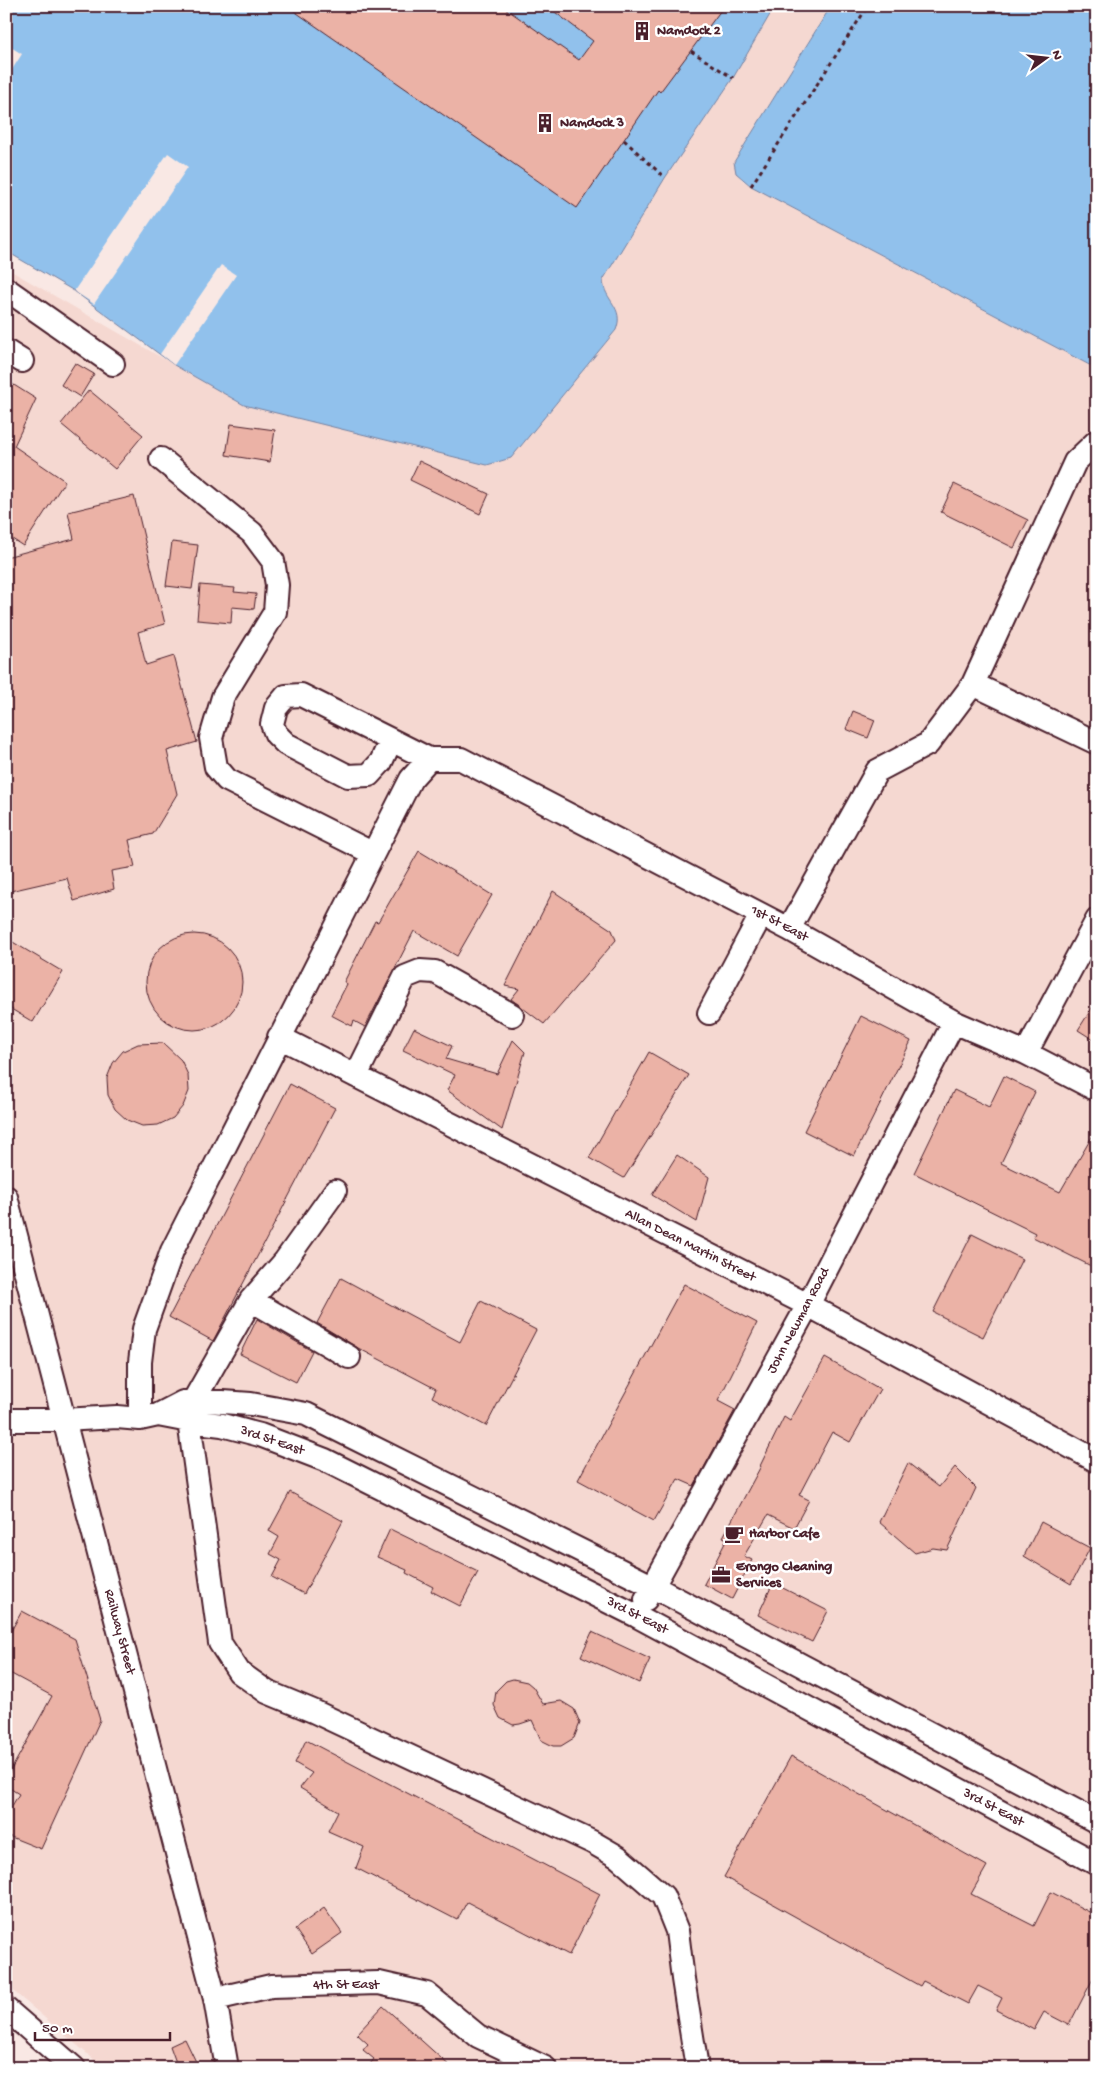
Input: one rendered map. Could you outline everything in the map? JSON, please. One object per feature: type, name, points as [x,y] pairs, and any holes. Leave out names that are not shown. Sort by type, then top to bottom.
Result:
[{"type":"street","points":[[6,289],[112,364]]},
{"type":"street","points":[[789,929],[877,771],[928,744],[973,684],[1075,462],[1097,441]]},
{"type":"street","points":[[160,459],[252,533],[273,561],[277,585],[274,612],[224,697],[211,738],[216,767],[227,780],[372,853]]},
{"type":"street","points":[[973,684],[1097,743]]},
{"type":"street","points":[[149,1417],[140,1362],[144,1329],[172,1251],[411,778],[429,759],[391,740],[300,695],[286,696],[276,708],[272,724],[276,734],[286,744],[348,776],[369,775],[381,762],[391,740]]},
{"type":"street","name":"1st St East","points":[[429,759],[461,759],[761,914],[954,1022],[1026,1053],[1097,1090]]},
{"type":"street","points":[[709,1013],[761,914]]},
{"type":"street","points":[[1026,1053],[1097,920]]},
{"type":"street","points":[[356,1076],[405,977],[420,971],[435,972],[512,1016]]},
{"type":"street","name":"John Newman Road","points":[[637,1616],[808,1305],[954,1022]]},
{"type":"street","name":"Allan Dean Martin Street","points":[[279,1037],[808,1305],[1097,1461]]},
{"type":"street","points":[[335,1191],[285,1261],[251,1300],[192,1410],[220,1643],[239,1672],[267,1692],[312,1711],[618,1857],[664,1896],[677,1931],[697,2068]]},
{"type":"street","name":"Railway Street","points":[[6,1197],[215,1999],[227,2068]]},
{"type":"street","points":[[251,1300],[349,1357]]},
{"type":"street","name":"3rd St East","points":[[6,1420],[149,1417],[250,1404],[306,1414],[654,1587],[1052,1800],[1097,1822]]},
{"type":"street","name":"3rd St East","points":[[192,1410],[222,1424],[325,1460],[637,1616],[1097,1864]]},
{"type":"street","points":[[1035,1831],[1052,1800]]},
{"type":"street","name":"4th St East","points":[[215,1999],[271,1986],[379,1983],[427,1994],[478,2036],[545,2068]]},
{"type":"street","points":[[6,2008],[74,2068]]},
{"type":"path","points":[[751,186],[868,6]]},
{"type":"path","points":[[691,51],[733,78]]},
{"type":"path","points":[[624,140],[665,178]]},
{"type":"shaded area","points":[[775,6],[831,6],[734,162],[741,179],[1097,369],[1097,2068],[104,2068],[6,1985],[6,268],[244,405],[487,465],[511,458],[616,330],[617,311],[603,287],[603,280],[665,178],[733,78]]},
{"type":"water","points":[[6,6],[775,6],[733,78],[665,178],[603,280],[604,287],[618,315],[616,330],[511,458],[487,465],[244,405],[174,365],[74,291],[6,251]]},
{"type":"water","points":[[831,6],[1097,6],[1097,369],[751,186],[736,173],[734,162]]},
{"type":"pier","points":[[6,44],[22,54],[6,79]]},
{"type":"pier","points":[[168,153],[188,167],[94,304],[74,291]]},
{"type":"pier","points":[[221,265],[236,275],[174,365],[160,354]]},
{"type":"building","name":"Namdock 3","points":[[287,6],[502,6],[579,60],[593,41],[547,6],[724,6],[660,92],[658,90],[577,208]]},
{"type":"building","points":[[75,363],[94,374],[80,397],[61,385]]},
{"type":"building","points":[[6,380],[36,399],[14,446],[65,481],[23,546],[6,535]]},
{"type":"building","points":[[89,390],[143,435],[115,469],[61,424]]},
{"type":"building","points":[[231,424],[275,430],[270,462],[226,455]]},
{"type":"building","points":[[419,461],[489,494],[480,514],[410,480]]},
{"type":"building","points":[[954,484],[1028,520],[1014,548],[941,512]]},
{"type":"building","points":[[134,496],[165,624],[138,632],[146,665],[174,656],[197,742],[167,751],[177,794],[153,834],[129,840],[135,867],[111,871],[114,889],[74,901],[67,878],[6,892],[6,557],[74,539],[68,512]]},
{"type":"building","points":[[172,542],[198,545],[192,589],[166,586]]},
{"type":"building","points":[[200,585],[235,588],[234,592],[256,594],[254,609],[232,607],[231,623],[197,620]]},
{"type":"building","points":[[853,711],[875,720],[868,738],[846,729]]},
{"type":"building","points":[[419,851],[492,895],[457,956],[414,931],[365,1027],[354,1021],[352,1026],[331,1015],[347,984],[344,982],[375,921],[378,922]]},
{"type":"building","points":[[553,891],[612,930],[616,940],[544,1024],[511,999],[519,989],[505,986]]},
{"type":"building","points":[[194,934],[212,937],[228,948],[239,964],[242,982],[239,1000],[228,1016],[212,1027],[194,1030],[176,1027],[160,1016],[149,1000],[146,982],[149,964],[160,948],[176,937]]},
{"type":"building","points":[[6,938],[63,972],[33,1022],[6,1006]]},
{"type":"building","points":[[1097,1000],[1097,1042],[1078,1030]]},
{"type":"building","points":[[861,1016],[911,1041],[854,1156],[804,1131]]},
{"type":"building","points":[[414,1028],[452,1046],[446,1059],[497,1074],[513,1040],[525,1052],[502,1130],[447,1090],[455,1075],[403,1050]]},
{"type":"building","points":[[163,1043],[181,1060],[188,1075],[189,1091],[183,1106],[173,1118],[158,1125],[142,1126],[127,1120],[115,1109],[108,1095],[107,1078],[113,1063],[123,1051],[138,1044]]},
{"type":"building","points":[[649,1052],[689,1075],[624,1178],[589,1158]]},
{"type":"building","points":[[1004,1076],[1035,1092],[1001,1163],[1060,1192],[1097,1128],[1097,1269],[1033,1237],[1035,1233],[914,1173],[954,1090],[989,1107]]},
{"type":"building","points":[[290,1084],[335,1108],[213,1341],[169,1317]]},
{"type":"building","points":[[677,1155],[709,1177],[697,1222],[652,1195]]},
{"type":"building","points":[[972,1234],[1022,1259],[983,1337],[933,1312]]},
{"type":"building","points":[[341,1278],[460,1342],[481,1301],[536,1330],[486,1426],[432,1397],[436,1389],[358,1348],[317,1323]]},
{"type":"building","points":[[684,1284],[757,1323],[718,1401],[735,1410],[694,1486],[678,1479],[654,1521],[578,1480]]},
{"type":"building","points":[[257,1319],[312,1351],[296,1382],[240,1354]]},
{"type":"building","points":[[825,1358],[880,1389],[850,1442],[832,1432],[799,1495],[809,1500],[794,1528],[768,1515],[744,1556],[752,1560],[732,1599],[704,1584],[727,1539],[723,1537],[761,1466],[784,1417],[790,1421]]},
{"type":"building","points":[[908,1463],[939,1487],[955,1467],[976,1488],[947,1550],[933,1548],[915,1553],[879,1522]]},
{"type":"building","points":[[290,1492],[343,1521],[304,1594],[272,1577],[281,1560],[270,1554],[279,1537],[269,1531]]},
{"type":"building","points":[[1041,1522],[1090,1548],[1071,1584],[1024,1556]]},
{"type":"building","points":[[390,1529],[478,1572],[460,1606],[431,1591],[433,1587],[406,1573],[407,1570],[377,1557]]},
{"type":"building","points":[[773,1583],[828,1611],[812,1642],[758,1615]]},
{"type":"building","points":[[22,1611],[75,1639],[100,1720],[41,1849],[6,1835],[6,1816],[19,1794],[6,1786],[6,1779],[52,1696],[6,1671],[6,1640]]},
{"type":"building","points":[[592,1632],[650,1659],[639,1683],[581,1656]]},
{"type":"building","points":[[513,1679],[527,1682],[533,1687],[543,1704],[561,1701],[574,1709],[580,1723],[574,1738],[561,1746],[553,1746],[541,1740],[532,1720],[513,1725],[500,1718],[494,1705],[496,1691],[506,1681]]},
{"type":"building","points":[[306,1740],[600,1894],[569,1955],[467,1902],[457,1920],[356,1868],[364,1847],[328,1831],[338,1811],[300,1788],[312,1773],[295,1763]]},
{"type":"building","points":[[791,1756],[987,1866],[971,1894],[1034,1926],[1051,1892],[1097,1916],[1097,1971],[1069,2025],[1044,2012],[1034,2030],[996,2010],[1002,1998],[978,1986],[968,2004],[923,1981],[920,1986],[724,1877]]},
{"type":"building","points":[[324,1908],[342,1933],[312,1954],[295,1929]]},
{"type":"building","points":[[383,2006],[452,2068],[367,2068],[374,2059],[363,2050],[368,2044],[357,2034]]},
{"type":"building","points":[[185,2039],[199,2068],[178,2068],[170,2046]]},
{"type":"place","name":"Namdock 2","points":[[642,31]]},
{"type":"place","name":"Namdock 3","points":[[545,123]]},
{"type":"place","name":"Harbor Cafe","points":[[734,1534]]},
{"type":"place","name":"Erongo Cleaning Services","points":[[721,1575]]}]
